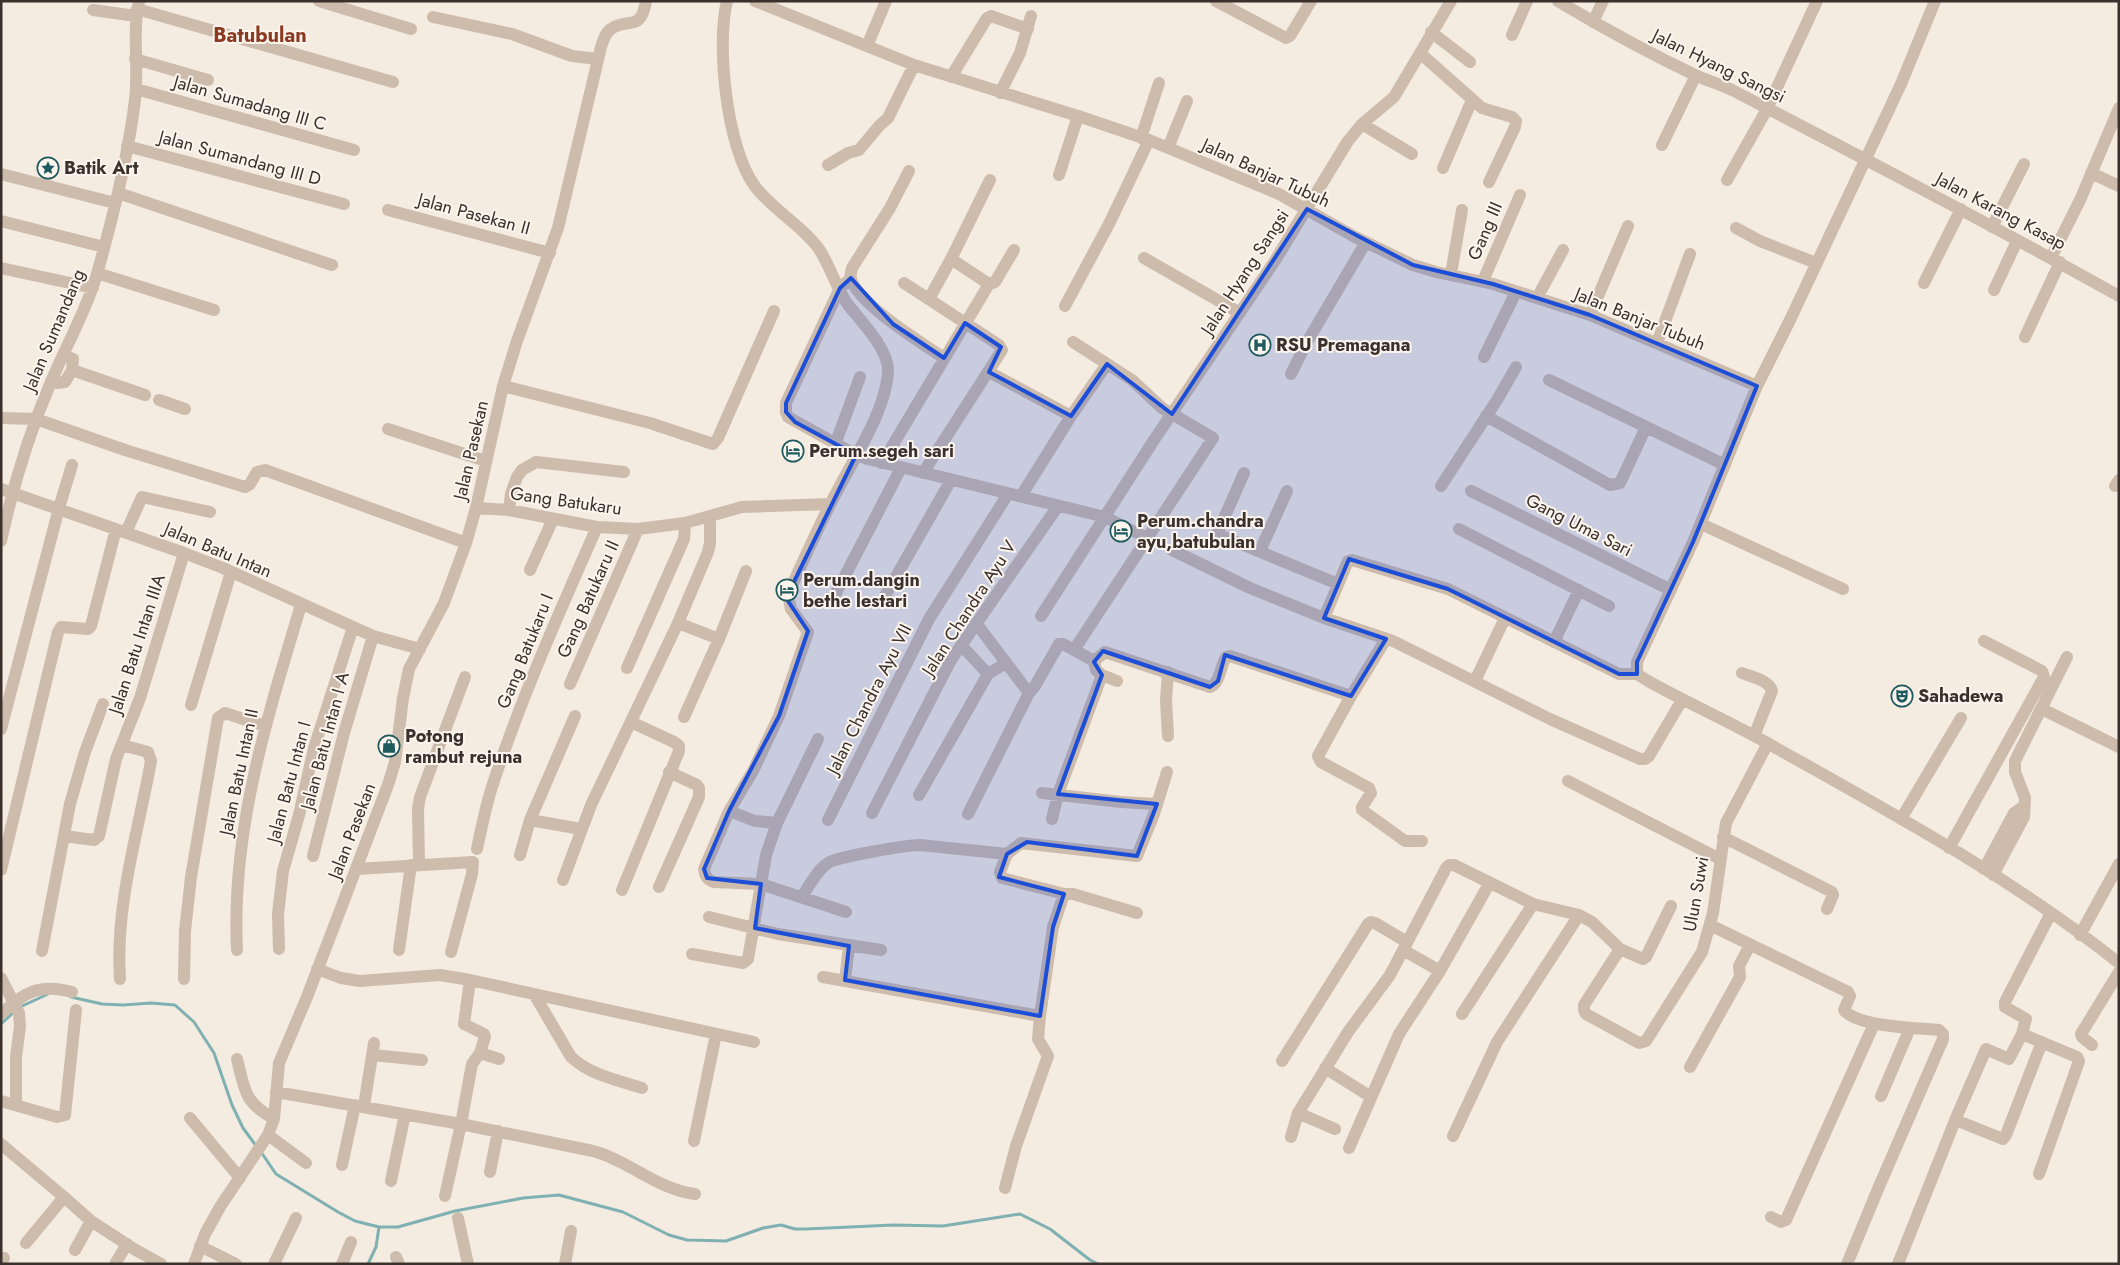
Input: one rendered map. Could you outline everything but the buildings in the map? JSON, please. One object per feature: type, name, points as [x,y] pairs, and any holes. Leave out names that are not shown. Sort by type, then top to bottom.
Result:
[{"type":"street","points":[[319,1],[411,29]]},
{"type":"street","name":"Jalan Pasekan","points":[[194,1264],[200,1246],[220,1207],[268,1135],[274,1119],[280,1063],[357,869],[388,785],[398,745],[409,670],[444,603],[466,543],[476,508],[503,386],[525,318],[558,228],[598,59],[609,30],[640,19],[646,1]]},
{"type":"street","points":[[727,1],[724,23],[726,95],[739,156],[754,186],[794,222],[818,249],[846,302],[880,348],[888,369],[885,391],[874,420],[830,504],[788,594],[790,609],[808,632],[779,716],[753,771],[729,811],[704,869],[704,874],[714,882],[761,884],[846,912]]},
{"type":"street","points":[[867,46],[886,1]]},
{"type":"street","points":[[1216,1],[1288,38],[1311,1]]},
{"type":"street","name":"Jalan Hyang Sangsi","points":[[1041,616],[1240,313],[1348,141],[1362,124],[1394,97],[1451,1]]},
{"type":"street","points":[[1512,35],[1527,1]]},
{"type":"street","name":"Jalan Hyang Sangsi","points":[[1558,1],[1593,22],[1696,75],[1732,90],[1864,160]]},
{"type":"street","points":[[1593,22],[1602,1]]},
{"type":"street","points":[[1727,180],[1767,109],[1817,1]]},
{"type":"street","points":[[1637,674],[1636,662],[1701,524],[1757,386],[1901,84],[1935,1]]},
{"type":"street","name":"Jalan Banjar Tubuh","points":[[763,3],[914,66],[1078,116],[1168,148],[1279,194],[1366,242],[1413,265],[1436,272],[1483,281],[1590,315],[1757,386]]},
{"type":"street","points":[[93,10],[137,9],[392,82]]},
{"type":"street","name":"Jalan Sumandang","points":[[1,541],[6,491],[51,381],[88,303],[104,247],[127,146],[136,89],[137,9]]},
{"type":"street","points":[[951,77],[986,18],[991,16],[1028,29]]},
{"type":"street","points":[[1000,93],[1020,53],[1031,16]]},
{"type":"street","points":[[433,17],[512,34],[572,56],[598,59]]},
{"type":"street","points":[[1431,32],[1470,62]]},
{"type":"street","points":[[1420,53],[1472,100],[1488,110],[1512,117],[1516,121],[1515,127],[1489,182]]},
{"type":"street","points":[[135,59],[208,80]]},
{"type":"street","points":[[828,165],[848,153],[859,150],[888,118],[914,66]]},
{"type":"street","points":[[1662,146],[1696,75]]},
{"type":"street","points":[[1065,306],[1114,213],[1145,139],[1158,84]]},
{"type":"street","name":"Jalan Sumadang III C","points":[[136,89],[354,150]]},
{"type":"street","points":[[1443,168],[1472,100]]},
{"type":"street","points":[[1168,148],[1187,101]]},
{"type":"street","points":[[2025,337],[2091,173],[2114,130],[2119,108]]},
{"type":"street","points":[[1060,175],[1078,116]]},
{"type":"street","points":[[1362,124],[1412,154]]},
{"type":"street","name":"Jalan Sumandang III D","points":[[127,146],[344,204]]},
{"type":"street","name":"Jalan Karang Kasap","points":[[1864,160],[1961,209],[2119,296]]},
{"type":"street","points":[[1992,226],[2024,164]]},
{"type":"street","points":[[909,171],[890,208],[852,268],[851,278],[854,285],[869,302],[893,324],[944,358]]},
{"type":"street","points":[[2091,173],[2119,186]]},
{"type":"street","points":[[1,174],[116,198],[332,266]]},
{"type":"street","points":[[929,299],[990,180]]},
{"type":"street","name":"Gang III","points":[[1483,281],[1520,195]]},
{"type":"street","points":[[1924,283],[1961,209]]},
{"type":"street","name":"Jalan Pasekan II","points":[[388,210],[550,253]]},
{"type":"street","points":[[1451,274],[1462,210]]},
{"type":"street","points":[[1,221],[104,247]]},
{"type":"street","points":[[1590,315],[1628,226]]},
{"type":"street","points":[[1736,228],[1816,263]]},
{"type":"street","points":[[1994,290],[2017,241]]},
{"type":"street","points":[[1292,374],[1307,342],[1366,242]]},
{"type":"street","points":[[882,463],[988,284],[995,282],[1014,250]]},
{"type":"street","points":[[1537,298],[1563,250]]},
{"type":"street","points":[[1657,343],[1690,254]]},
{"type":"street","points":[[1144,258],[1240,313]]},
{"type":"street","points":[[951,259],[988,284]]},
{"type":"street","points":[[1,268],[93,288]]},
{"type":"street","points":[[97,273],[214,310]]},
{"type":"street","points":[[851,278],[840,288],[786,403],[788,418],[856,454],[882,463],[1106,517],[1147,538]]},
{"type":"street","points":[[904,283],[1002,347],[1001,353],[989,372],[922,473]]},
{"type":"street","points":[[1484,357],[1516,292]]},
{"type":"street","points":[[503,386],[650,423],[713,444],[718,438],[774,311]]},
{"type":"street","points":[[1073,342],[1132,380],[1153,400],[1172,414],[1213,438],[1074,650]]},
{"type":"street","points":[[51,381],[57,384],[65,382],[72,370],[73,359],[63,356]]},
{"type":"street","name":"Jalan Chandra Ayu VII","points":[[828,820],[928,619],[1107,364]]},
{"type":"street","points":[[1441,486],[1516,367]]},
{"type":"street","points":[[72,370],[145,395]]},
{"type":"street","points":[[989,372],[1071,416]]},
{"type":"street","points":[[836,442],[860,377]]},
{"type":"street","points":[[1549,380],[1725,465]]},
{"type":"street","points":[[159,400],[185,410]]},
{"type":"street","points":[[1486,416],[1610,485],[1620,483],[1646,427]]},
{"type":"street","points":[[1,418],[36,419],[125,450],[245,487],[250,484],[257,472],[265,470],[466,543]]},
{"type":"street","points":[[388,429],[486,461]]},
{"type":"street","points":[[509,510],[510,494],[517,477],[522,470],[536,462],[624,472]]},
{"type":"street","points":[[1,729],[72,465]]},
{"type":"street","points":[[835,595],[901,468]]},
{"type":"street","points":[[1244,473],[1217,534],[1338,584]]},
{"type":"street","points":[[885,596],[951,480]]},
{"type":"street","name":"Gang Uma Sari","points":[[1471,490],[1671,590]]},
{"type":"street","name":"Jalan Batu Intan","points":[[6,491],[184,553],[231,572],[373,636],[420,649]]},
{"type":"street","points":[[1260,551],[1287,491]]},
{"type":"street","points":[[1,870],[58,632],[61,627],[84,630],[91,626],[121,530],[142,496],[210,512]]},
{"type":"street","name":"Gang Batukaru","points":[[476,508],[509,510],[597,526],[638,529],[685,523],[742,507],[830,504]]},
{"type":"street","name":"Jalan Chandra Ayu V","points":[[872,813],[951,660],[1058,506]]},
{"type":"street","points":[[563,880],[580,829],[678,623],[708,552],[710,517]]},
{"type":"street","points":[[530,570],[553,519]]},
{"type":"street","points":[[627,668],[684,539],[685,523]]},
{"type":"street","points":[[1701,524],[1843,589]]},
{"type":"street","name":"Gang Batukaru I","points":[[477,849],[490,792],[509,740],[556,619],[597,526]]},
{"type":"street","name":"Gang Batukaru II","points":[[570,684],[638,529]]},
{"type":"street","points":[[1459,529],[1609,606]]},
{"type":"street","points":[[1172,550],[1250,588],[1324,618],[1386,639],[1596,741],[1640,759],[1647,758],[1682,700]]},
{"type":"street","name":"Jalan Batu Intan IIIA","points":[[64,836],[94,840],[99,836],[116,759],[140,698],[184,553]]},
{"type":"street","points":[[1324,618],[1348,561],[1352,560],[1448,589],[1619,674],[1637,674],[1682,700],[1768,743],[1989,872],[2051,913],[2119,963]]},
{"type":"street","points":[[684,717],[719,639],[746,571]]},
{"type":"street","points":[[191,705],[231,572]]},
{"type":"street","points":[[1554,642],[1579,590]]},
{"type":"street","name":"Jalan Batu Intan II","points":[[237,950],[235,915],[238,861],[248,802],[265,726],[301,605]]},
{"type":"street","points":[[1475,681],[1505,618]]},
{"type":"street","points":[[678,623],[719,639]]},
{"type":"street","points":[[976,623],[1028,692]]},
{"type":"street","name":"Jalan Batu Intan I","points":[[279,949],[278,924],[283,872],[299,815],[314,748],[353,627]]},
{"type":"street","name":"Jalan Batu Intan I A","points":[[313,856],[344,733],[373,636]]},
{"type":"street","points":[[1386,639],[1351,696],[1319,754],[1319,760],[1369,788],[1371,793],[1362,810],[1405,840],[1422,841]]},
{"type":"street","points":[[1949,848],[2044,677],[2042,671],[1984,641]]},
{"type":"street","points":[[961,644],[988,674]]},
{"type":"street","points":[[968,814],[1028,692],[1035,686],[1059,644],[1094,661],[1096,670],[1102,675],[1117,681]]},
{"type":"street","points":[[1094,661],[1105,652],[1210,687],[1218,680],[1223,661],[1226,657],[1230,656],[1351,696]]},
{"type":"street","points":[[1989,872],[2024,817],[2024,793],[2015,772],[2015,761],[2067,657]]},
{"type":"street","points":[[919,795],[988,674],[1006,662]]},
{"type":"street","points":[[1168,672],[1166,700],[1168,736]]},
{"type":"street","points":[[1742,673],[1766,682],[1771,686],[1772,691],[1754,736]]},
{"type":"street","points":[[1052,820],[1058,794],[1102,675]]},
{"type":"street","points":[[399,950],[415,865],[420,797],[465,678]]},
{"type":"street","points":[[42,951],[70,804],[85,752],[102,704]]},
{"type":"street","points":[[2042,709],[2119,747]]},
{"type":"street","points":[[184,979],[185,931],[191,877],[218,718],[224,713],[265,726]]},
{"type":"street","points":[[520,855],[530,820],[575,716]]},
{"type":"street","points":[[1901,819],[1961,718]]},
{"type":"street","points":[[622,890],[679,746],[631,722]]},
{"type":"street","points":[[692,954],[745,963],[748,959],[755,928],[766,855],[777,822],[818,739]]},
{"type":"street","name":"Ulun Suwi","points":[[1620,949],[1584,1005],[1584,1010],[1639,1043],[1646,1042],[1699,959],[1710,925],[1723,837],[1728,816],[1768,743]]},
{"type":"street","points":[[120,979],[118,954],[126,882],[151,761],[148,752],[122,745]]},
{"type":"street","points":[[659,887],[698,797],[699,788],[697,785],[669,772]]},
{"type":"street","points":[[1137,913],[1073,894],[1064,894],[1002,878],[1000,872],[1006,854],[1015,846],[1027,842],[1137,856],[1158,804],[1167,772]]},
{"type":"street","points":[[1568,781],[1720,859]]},
{"type":"street","points":[[1042,793],[1121,802],[1158,804]]},
{"type":"street","points":[[729,811],[755,821],[777,822]]},
{"type":"street","points":[[530,820],[580,829]]},
{"type":"street","points":[[1723,837],[1832,892],[1833,895],[1827,909]]},
{"type":"street","points":[[802,897],[824,866],[835,860],[907,845],[1006,854]]},
{"type":"street","points":[[357,869],[473,862],[472,874],[451,952]]},
{"type":"street","points":[[2080,935],[2119,864]]},
{"type":"street","points":[[1291,1137],[1298,1113],[1325,1068],[1390,975],[1449,865],[1454,865],[1489,884],[1533,904],[1579,915],[1598,926],[1620,949],[1643,959],[1646,957],[1671,906]]},
{"type":"street","points":[[1349,1148],[1399,1034],[1440,971],[1489,884]]},
{"type":"street","points":[[1005,1188],[1016,1146],[1048,1056],[1038,1039],[1040,1016],[1053,927],[1064,894]]},
{"type":"street","points":[[1462,1014],[1533,904]]},
{"type":"street","points":[[1898,1264],[1956,1118],[1986,1050],[2008,1059],[2022,1034],[2026,1019],[2010,1011],[2006,1007],[2005,1002],[2051,913]]},
{"type":"street","points":[[1453,1136],[1497,1042],[1579,915]]},
{"type":"street","points":[[709,917],[778,934],[881,950]]},
{"type":"street","points":[[1282,1061],[1371,922],[1375,923],[1440,971]]},
{"type":"street","points":[[1710,925],[1845,990],[1850,994],[1845,1012],[1874,1024],[1939,1030],[1943,1034],[1943,1039],[1881,1180],[1848,1264]]},
{"type":"street","points":[[1690,1067],[1741,975],[1739,966],[1750,945]]},
{"type":"street","points":[[844,980],[849,946]]},
{"type":"street","points":[[318,969],[341,978],[360,982],[440,975],[470,980],[562,998],[754,1042]]},
{"type":"street","points":[[2092,1045],[2081,1034],[2119,972]]},
{"type":"street","points":[[823,977],[1040,1016]]},
{"type":"street","points":[[1,978],[17,1006],[20,1026],[16,1057],[16,1104]]},
{"type":"street","points":[[445,1196],[472,1064],[480,1053],[485,1037],[484,1034],[467,1027],[464,1021],[470,980]]},
{"type":"street","points":[[1,1014],[17,1006],[29,993],[41,988],[72,992]]},
{"type":"street","points":[[534,994],[571,1057],[594,1072],[642,1088]]},
{"type":"street","points":[[1,1101],[57,1118],[65,1115],[76,1010]]},
{"type":"street","points":[[1771,1217],[1781,1222],[1786,1220],[1874,1024]]},
{"type":"street","points":[[1881,1096],[1910,1028]]},
{"type":"street","points":[[694,1141],[716,1034]]},
{"type":"street","points":[[2022,1034],[2077,1057],[2079,1065],[2039,1174]]},
{"type":"street","points":[[1963,1123],[2003,1138],[2006,1135],[2042,1042]]},
{"type":"street","points":[[342,1165],[360,1106],[373,1049],[422,1060]]},
{"type":"street","points":[[480,1053],[499,1059]]},
{"type":"street","points":[[237,1060],[244,1089],[251,1103],[274,1119]]},
{"type":"street","points":[[1325,1068],[1371,1097]]},
{"type":"street","points":[[276,1092],[498,1131],[602,1154],[672,1189],[694,1194]]},
{"type":"street","points":[[1298,1113],[1335,1129]]},
{"type":"street","points":[[391,1181],[405,1114]]},
{"type":"street","points":[[190,1118],[240,1178]]},
{"type":"street","points":[[490,1172],[498,1131]]},
{"type":"street","points":[[268,1135],[306,1163]]},
{"type":"street","points":[[1,1144],[92,1221],[161,1264]]},
{"type":"street","points":[[26,1243],[64,1197]]},
{"type":"street","points":[[274,1264],[296,1218]]},
{"type":"street","points":[[458,1218],[468,1264]]},
{"type":"street","points":[[75,1250],[92,1221]]},
{"type":"street","points":[[565,1264],[570,1231]]},
{"type":"street","points":[[342,1264],[351,1242]]},
{"type":"street","points":[[115,1264],[127,1244]]},
{"type":"street","points":[[200,1246],[236,1264]]},
{"type":"highlighted area","points":[[1307,209],[1413,265],[1493,284],[1590,315],[1757,386],[1693,542],[1637,662],[1637,674],[1619,674],[1448,589],[1349,559],[1324,618],[1386,639],[1351,696],[1225,655],[1218,681],[1210,687],[1103,651],[1094,662],[1102,675],[1058,794],[1157,804],[1137,856],[1027,842],[1007,854],[999,877],[1064,894],[1053,927],[1040,1016],[845,980],[849,946],[755,928],[761,884],[707,878],[704,869],[729,811],[779,716],[808,631],[788,601],[788,594],[856,455],[795,422],[786,412],[786,403],[840,288],[851,278],[893,324],[944,358],[965,323],[1001,347],[989,372],[1071,416],[1107,364],[1172,414]]},
{"type":"waterway","points":[[20,1007],[48,994]]},
{"type":"waterway","points":[[71,997],[102,1004],[151,1003],[175,1005],[194,1022],[214,1053],[232,1105],[243,1128],[257,1147]]},
{"type":"waterway","points":[[1,1024],[15,1011]]},
{"type":"waterway","points":[[261,1152],[276,1174],[355,1221],[379,1227],[398,1227],[455,1211],[523,1198],[559,1195],[623,1212],[669,1235],[687,1240],[726,1241],[763,1228],[781,1225],[795,1229],[893,1225],[943,1226],[1020,1214],[1050,1229],[1098,1264]]},
{"type":"waterway","points":[[368,1264],[376,1247],[379,1227]]},
{"type":"place","name":"Batik Art","points":[[48,168]]},
{"type":"place","name":"RSU Premagana","points":[[1260,345]]},
{"type":"place","name":"Perum.segeh sari","points":[[793,451]]},
{"type":"place","name":"Perum.chandra ayu,batubulan","points":[[1121,531]]},
{"type":"place","name":"Perum.dangin bethe lestari","points":[[787,590]]},
{"type":"place","name":"Sahadewa","points":[[1902,696]]},
{"type":"place","name":"Potong rambut rejuna","points":[[389,746]]},
{"type":"district","name":"Batubulan","points":[[260,35]]}]
